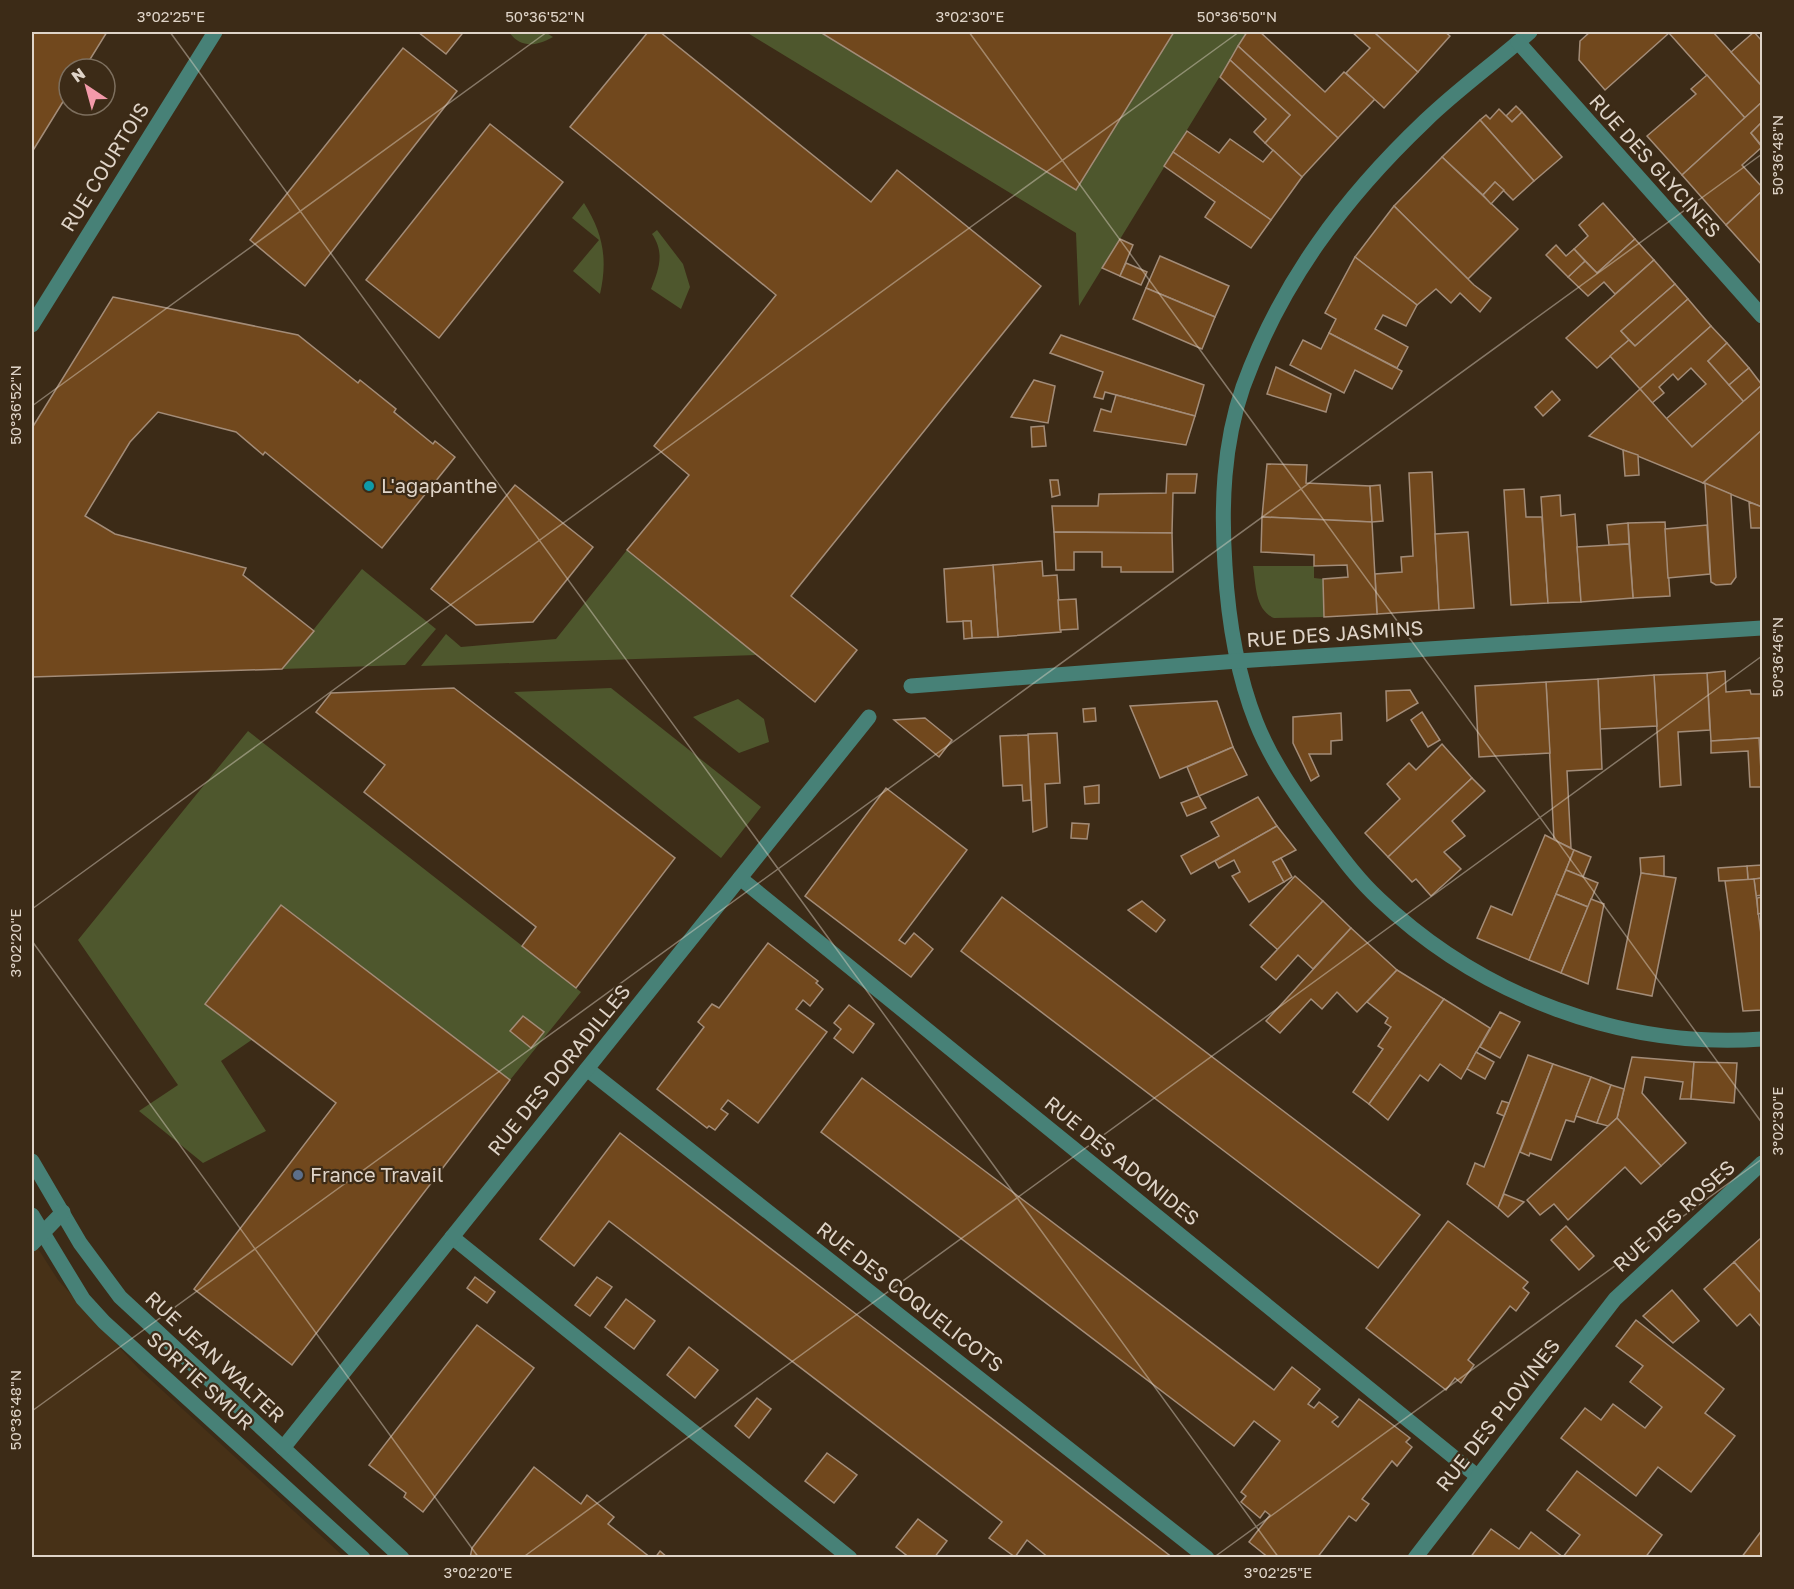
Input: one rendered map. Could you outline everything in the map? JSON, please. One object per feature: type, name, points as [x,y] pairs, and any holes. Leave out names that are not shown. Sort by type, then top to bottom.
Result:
[{"type":"street","name":"RUE COURTOIS","points":[[32,325],[215,32]]},
{"type":"street","name":"RUE DES GLYCINES","points":[[1524,37],[1762,316]]},
{"type":"street","points":[[1524,37],[1426,120],[1368,180],[1312,249],[1271,320],[1242,391],[1226,464],[1222,505],[1226,585],[1238,660],[1252,711],[1267,748],[1304,807],[1355,874],[1377,897],[1457,961],[1515,993],[1550,1007],[1609,1025],[1698,1039],[1762,1039]]},
{"type":"street","name":"RUE DES JASMINS","points":[[911,686],[1238,660],[1762,628]]},
{"type":"street","name":"RUE DES DORADILLES","points":[[283,1448],[869,717]]},
{"type":"street","name":"RUE DES ADONIDES","points":[[740,878],[1478,1476]]},
{"type":"street","name":"RUE DES COQUELICOTS","points":[[586,1069],[1207,1557]]},
{"type":"street","name":"RUE JEAN WALTER","points":[[32,1161],[80,1243],[120,1297],[402,1557]]},
{"type":"street","name":"RUE DES ROSES","points":[[1614,1299],[1762,1163]]},
{"type":"street","points":[[37,1239],[63,1212]]},
{"type":"street","name":"SORTIE SMUR","points":[[32,1215],[37,1239],[83,1299],[104,1322],[363,1557]]},
{"type":"street","points":[[452,1237],[850,1557]]},
{"type":"street","name":"RUE DES PLOVINES","points":[[1415,1557],[1614,1299]]},
{"type":"shaded area","points":[[32,1239],[58,1280],[139,1369],[344,1557],[32,1557]]},
{"type":"green space","points":[[509,32],[545,32],[553,37],[530,44],[519,41]]},
{"type":"green space","points":[[746,32],[820,32],[1076,190],[1174,32],[1247,32],[1079,306],[1076,233]]},
{"type":"green space","points":[[584,203],[596,225],[602,247],[604,269],[600,294],[573,271],[599,240],[572,218]]},
{"type":"green space","points":[[657,230],[683,264],[690,287],[681,309],[651,289],[660,254],[652,234]]},
{"type":"green space","points":[[627,550],[757,655],[421,666],[446,634],[461,647],[556,639]]},
{"type":"green space","points":[[1253,566],[1314,566],[1314,578],[1323,579],[1324,617],[1274,618],[1268,614],[1260,603]]},
{"type":"green space","points":[[362,569],[436,629],[405,665],[282,669]]},
{"type":"green space","points":[[611,688],[761,807],[721,858],[514,692]]},
{"type":"green space","points":[[738,699],[764,719],[769,742],[739,753],[693,717]]},
{"type":"green space","points":[[248,731],[581,992],[510,1080],[281,905],[206,1004],[253,1039],[221,1061],[266,1131],[203,1163],[139,1111],[178,1085],[78,940]]},
{"type":"building","points":[[32,32],[107,32],[91,57],[57,57],[57,111],[32,152]]},
{"type":"building","points":[[418,32],[459,32],[462,34],[446,54]]},
{"type":"building","points":[[648,32],[660,32],[871,202],[897,170],[1041,286],[791,596],[857,650],[815,702],[627,550],[689,475],[654,446],[776,295],[570,127]]},
{"type":"building","points":[[820,32],[1174,32],[1076,190]]},
{"type":"building","points":[[1247,32],[1260,32],[1325,92],[1344,72],[1375,99],[1338,138],[1238,46]]},
{"type":"building","points":[[1352,32],[1374,32],[1418,72],[1384,108],[1346,73],[1370,48]]},
{"type":"building","points":[[1374,32],[1445,32],[1450,36],[1418,72]]},
{"type":"building","points":[[1590,32],[1669,33],[1605,90],[1579,60],[1580,41]]},
{"type":"building","points":[[1668,32],[1713,32],[1762,86],[1762,102],[1745,118]]},
{"type":"building","points":[[1754,32],[1762,41],[1762,86],[1731,52]]},
{"type":"building","points":[[1238,46],[1338,138],[1302,177],[1265,143],[1290,115],[1230,60]]},
{"type":"building","points":[[403,48],[457,91],[305,286],[250,240]]},
{"type":"building","points":[[1230,60],[1290,115],[1265,143],[1254,132],[1266,119],[1220,77]]},
{"type":"building","points":[[1707,75],[1745,118],[1682,175],[1647,136],[1696,94],[1691,89]]},
{"type":"building","points":[[1762,102],[1762,122],[1751,133],[1762,147],[1742,165],[1762,187],[1762,191],[1726,225],[1682,175]]},
{"type":"building","points":[[1516,106],[1522,112],[1512,122],[1506,116]]},
{"type":"building","points":[[1499,109],[1512,122],[1522,112],[1562,157],[1534,181],[1480,120],[1486,115],[1490,119]]},
{"type":"building","points":[[1480,120],[1534,181],[1513,200],[1495,182],[1483,195],[1442,157]]},
{"type":"building","points":[[1762,122],[1762,146],[1751,133]]},
{"type":"building","points":[[490,124],[563,182],[439,338],[366,280]]},
{"type":"building","points":[[1187,131],[1219,153],[1230,139],[1263,162],[1273,150],[1302,177],[1271,220],[1173,152]]},
{"type":"building","points":[[1173,152],[1271,220],[1251,248],[1205,217],[1215,202],[1164,166]]},
{"type":"building","points":[[1442,157],[1518,229],[1468,279],[1394,206]]},
{"type":"building","points":[[1495,182],[1504,190],[1491,204],[1483,195]]},
{"type":"building","points":[[1762,191],[1762,265],[1726,225]]},
{"type":"building","points":[[1603,203],[1635,239],[1597,273],[1574,249],[1588,236],[1579,225]]},
{"type":"building","points":[[1394,206],[1474,285],[1491,298],[1480,312],[1460,293],[1451,303],[1436,289],[1417,305],[1355,257]]},
{"type":"building","points":[[1120,239],[1133,245],[1120,276],[1102,268]]},
{"type":"building","points":[[1635,239],[1654,260],[1615,294],[1604,282],[1588,296],[1568,277],[1585,261],[1597,273]]},
{"type":"building","points":[[1556,245],[1566,256],[1574,249],[1585,261],[1568,277],[1546,255]]},
{"type":"building","points":[[1160,256],[1229,286],[1215,317],[1146,288]]},
{"type":"building","points":[[1355,257],[1417,305],[1406,326],[1383,315],[1375,329],[1408,347],[1397,368],[1329,333],[1336,319],[1325,313]]},
{"type":"building","points":[[1654,260],[1675,284],[1621,331],[1629,340],[1597,368],[1566,338]]},
{"type":"building","points":[[1126,263],[1147,272],[1141,285],[1120,276]]},
{"type":"building","points":[[1675,284],[1688,299],[1635,346],[1621,331]]},
{"type":"building","points":[[1146,288],[1215,317],[1202,349],[1133,319]]},
{"type":"building","name":"L'agapanthe","points":[[113,297],[298,335],[358,383],[360,380],[396,409],[394,412],[433,444],[435,441],[455,457],[382,548],[265,452],[263,455],[236,432],[158,412],[130,442],[85,516],[115,534],[246,568],[243,575],[314,631],[282,669],[32,677],[32,428]]},
{"type":"building","points":[[1688,299],[1711,326],[1640,389],[1610,356],[1629,340],[1635,346]]},
{"type":"building","points":[[1711,326],[1727,343],[1708,361],[1744,402],[1692,447],[1666,419],[1706,384],[1691,368],[1678,380],[1673,374],[1659,387],[1664,393],[1652,403],[1640,389]]},
{"type":"building","points":[[1329,333],[1402,371],[1392,389],[1355,370],[1344,393],[1290,365],[1303,340],[1321,349]]},
{"type":"building","points":[[1061,335],[1204,385],[1195,416],[1105,392],[1103,399],[1094,397],[1103,372],[1050,353]]},
{"type":"building","points":[[1727,343],[1749,368],[1729,385],[1708,361]]},
{"type":"building","points":[[1276,367],[1331,394],[1326,412],[1267,394]]},
{"type":"building","points":[[1749,368],[1762,385],[1744,402],[1729,385]]},
{"type":"building","points":[[1034,380],[1055,386],[1048,423],[1011,417]]},
{"type":"building","points":[[1762,385],[1762,430],[1703,483],[1589,436],[1640,389],[1692,447]]},
{"type":"building","points":[[1552,391],[1560,400],[1543,416],[1535,407]]},
{"type":"building","points":[[1116,395],[1195,416],[1186,445],[1094,431],[1101,409],[1111,412]]},
{"type":"building","points":[[1044,426],[1046,446],[1032,447],[1031,427]]},
{"type":"building","points":[[1762,430],[1762,507],[1703,483]]},
{"type":"building","points":[[1623,450],[1638,455],[1639,475],[1625,476]]},
{"type":"building","points":[[1267,464],[1307,465],[1306,483],[1370,486],[1372,522],[1262,517]]},
{"type":"building","points":[[1432,472],[1439,610],[1377,614],[1375,574],[1402,572],[1401,557],[1413,556],[1409,473]]},
{"type":"building","points":[[1167,474],[1197,474],[1195,493],[1173,493],[1172,533],[1054,532],[1052,506],[1098,506],[1099,494],[1166,493]]},
{"type":"building","points":[[1050,480],[1058,480],[1060,495],[1052,497]]},
{"type":"building","points":[[1705,483],[1731,494],[1736,577],[1731,584],[1716,585],[1711,582]]},
{"type":"building","points":[[515,485],[593,547],[533,622],[476,625],[431,589]]},
{"type":"building","points":[[1380,485],[1383,521],[1372,522],[1370,486]]},
{"type":"building","points":[[1524,489],[1526,517],[1542,517],[1548,603],[1511,605],[1504,490]]},
{"type":"building","points":[[1560,495],[1561,516],[1575,514],[1581,602],[1548,603],[1541,497]]},
{"type":"building","points":[[1749,502],[1762,507],[1762,565],[1761,528],[1751,528]]},
{"type":"building","points":[[1262,517],[1372,522],[1377,614],[1324,617],[1323,579],[1348,577],[1347,565],[1314,566],[1314,555],[1261,552]]},
{"type":"building","points":[[1665,522],[1670,596],[1633,598],[1628,523]]},
{"type":"building","points":[[1628,523],[1629,544],[1609,545],[1607,525]]},
{"type":"building","points":[[1707,525],[1710,574],[1668,578],[1665,529]]},
{"type":"building","points":[[1054,532],[1172,533],[1173,572],[1121,572],[1121,567],[1102,567],[1102,552],[1074,552],[1074,570],[1056,570]]},
{"type":"building","points":[[1468,532],[1474,608],[1439,610],[1435,534]]},
{"type":"building","points":[[1629,544],[1633,598],[1581,602],[1577,547]]},
{"type":"building","points":[[1042,561],[1043,576],[1057,575],[1061,632],[998,637],[993,565]]},
{"type":"building","points":[[993,565],[998,637],[972,638],[971,621],[947,622],[944,569]]},
{"type":"building","points":[[1076,599],[1078,629],[1060,630],[1058,600]]},
{"type":"building","points":[[963,621],[971,621],[972,638],[964,639]]},
{"type":"building","points":[[1725,671],[1726,692],[1750,690],[1751,694],[1762,694],[1762,811],[1759,738],[1711,741],[1707,673]]},
{"type":"building","points":[[1707,673],[1710,730],[1678,732],[1681,785],[1660,787],[1654,675]]},
{"type":"building","points":[[1654,675],[1657,726],[1600,729],[1598,679]]},
{"type":"building","points":[[1598,679],[1602,769],[1567,771],[1571,848],[1554,840],[1546,682]]},
{"type":"building","points":[[1546,682],[1550,753],[1479,757],[1475,686]]},
{"type":"building","points":[[454,688],[675,858],[576,988],[522,946],[536,927],[364,792],[385,765],[316,712],[331,693]]},
{"type":"building","points":[[1410,690],[1418,703],[1387,721],[1386,691]]},
{"type":"building","points":[[1217,701],[1233,747],[1160,778],[1130,706]]},
{"type":"building","points":[[1095,708],[1096,721],[1084,722],[1083,709]]},
{"type":"building","points":[[1422,712],[1440,740],[1428,747],[1411,720]]},
{"type":"building","points":[[1341,713],[1342,740],[1331,741],[1331,754],[1309,754],[1319,776],[1311,781],[1293,743],[1293,717]]},
{"type":"building","points":[[925,718],[952,740],[939,757],[894,720]]},
{"type":"building","points":[[1057,733],[1060,783],[1045,784],[1047,827],[1033,832],[1028,734]]},
{"type":"building","points":[[1028,735],[1031,800],[1023,801],[1022,785],[1003,786],[1000,736]]},
{"type":"building","points":[[1759,738],[1762,787],[1750,787],[1748,751],[1711,753],[1711,741]]},
{"type":"building","points":[[1442,744],[1472,778],[1388,857],[1365,833],[1400,799],[1387,784],[1409,763],[1416,770]]},
{"type":"building","points":[[1233,747],[1247,775],[1199,796],[1187,767]]},
{"type":"building","points":[[1472,778],[1485,791],[1452,821],[1465,836],[1444,852],[1461,869],[1431,896],[1416,879],[1412,882],[1388,857]]},
{"type":"building","points":[[1099,785],[1099,803],[1085,804],[1084,787]]},
{"type":"building","points":[[886,788],[967,850],[899,940],[905,944],[914,933],[933,949],[911,977],[805,896]]},
{"type":"building","points":[[1199,796],[1206,808],[1187,816],[1181,803]]},
{"type":"building","points":[[1258,797],[1277,826],[1191,874],[1181,856],[1219,836],[1211,822]]},
{"type":"building","points":[[1072,823],[1089,824],[1087,839],[1071,838]]},
{"type":"building","points":[[1277,826],[1296,850],[1273,862],[1284,882],[1249,902],[1232,876],[1240,872],[1234,860],[1219,868],[1215,861]]},
{"type":"building","points":[[1545,835],[1574,850],[1529,960],[1477,938],[1491,906],[1512,915]]},
{"type":"building","points":[[1574,850],[1591,857],[1583,877],[1566,870]]},
{"type":"building","points":[[1664,856],[1664,877],[1641,873],[1640,858]]},
{"type":"building","points":[[1281,858],[1292,877],[1284,882],[1273,862]]},
{"type":"building","points":[[1762,865],[1762,878],[1748,880],[1747,866]]},
{"type":"building","points":[[1747,866],[1748,880],[1719,881],[1718,868]]},
{"type":"building","points":[[1566,870],[1598,883],[1588,907],[1556,894]]},
{"type":"building","points":[[1641,873],[1676,878],[1652,996],[1617,989]]},
{"type":"building","points":[[1295,876],[1323,901],[1278,950],[1250,925]]},
{"type":"building","points":[[1762,878],[1762,895],[1756,896],[1754,879]]},
{"type":"building","points":[[1754,879],[1762,942],[1762,1010],[1743,1011],[1725,881]]},
{"type":"building","points":[[1556,894],[1588,907],[1561,973],[1529,960]]},
{"type":"building","points":[[1002,897],[1420,1215],[1378,1268],[961,951]]},
{"type":"building","points":[[1762,897],[1762,913],[1758,914],[1757,898]]},
{"type":"building","points":[[1591,899],[1604,904],[1588,984],[1561,973]]},
{"type":"building","points":[[1142,901],[1165,920],[1156,932],[1128,910]]},
{"type":"building","points":[[1323,901],[1351,928],[1313,969],[1298,955],[1276,980],[1261,967]]},
{"type":"building","points":[[281,905],[510,1080],[292,1365],[194,1289],[336,1103],[205,1004]]},
{"type":"building","points":[[1351,928],[1397,970],[1357,1012],[1337,992],[1322,1009],[1311,999],[1280,1033],[1266,1021]]},
{"type":"building","points":[[768,943],[818,981],[816,983],[823,989],[810,1006],[803,1000],[796,1009],[827,1032],[758,1123],[728,1100],[721,1109],[728,1114],[715,1130],[709,1126],[707,1128],[657,1089],[704,1027],[698,1022],[704,1014],[712,1004],[719,1008]]},
{"type":"building","points":[[1397,970],[1444,999],[1369,1104],[1353,1092],[1383,1049],[1378,1046],[1391,1027],[1385,1023],[1388,1018],[1367,1002]]},
{"type":"building","points":[[1444,999],[1490,1028],[1461,1079],[1440,1064],[1428,1081],[1420,1075],[1388,1120],[1369,1104]]},
{"type":"building","points":[[849,1005],[874,1024],[853,1053],[834,1038],[841,1029],[834,1023]]},
{"type":"building","points":[[1500,1012],[1520,1022],[1500,1058],[1480,1047]]},
{"type":"building","points":[[523,1016],[544,1032],[531,1048],[510,1031]]},
{"type":"building","points":[[1476,1052],[1494,1062],[1485,1079],[1467,1069]]},
{"type":"building","points":[[1528,1055],[1553,1064],[1498,1208],[1467,1184],[1475,1163],[1484,1167]]},
{"type":"building","points":[[1632,1057],[1694,1062],[1691,1099],[1680,1099],[1683,1082],[1645,1077],[1642,1093],[1686,1143],[1661,1166],[1617,1118]]},
{"type":"building","points":[[1694,1062],[1737,1063],[1734,1103],[1691,1099]]},
{"type":"building","points":[[1553,1064],[1591,1077],[1574,1122],[1566,1120],[1551,1160],[1520,1152]]},
{"type":"building","points":[[1591,1077],[1611,1085],[1597,1123],[1576,1116]]},
{"type":"building","points":[[862,1078],[1274,1390],[1292,1367],[1320,1389],[1308,1404],[1314,1408],[1319,1402],[1338,1417],[1332,1422],[1338,1427],[1359,1399],[1410,1438],[1406,1442],[1412,1447],[1397,1466],[1392,1461],[1362,1499],[1369,1504],[1356,1521],[1349,1516],[1317,1558],[1269,1558],[1249,1542],[1270,1515],[1265,1511],[1260,1518],[1241,1502],[1246,1496],[1241,1492],[1280,1441],[1254,1421],[1234,1446],[821,1132]]},
{"type":"building","points":[[1611,1085],[1624,1089],[1617,1118],[1608,1126],[1597,1123]]},
{"type":"building","points":[[1502,1101],[1509,1103],[1504,1116],[1497,1113]]},
{"type":"building","points":[[1617,1118],[1661,1166],[1641,1184],[1625,1167],[1568,1220],[1554,1204],[1540,1215],[1527,1200]]},
{"type":"building","points":[[620,1133],[1173,1558],[1049,1558],[1027,1540],[1015,1557],[989,1538],[1002,1522],[609,1221],[574,1266],[540,1239]]},
{"type":"building","points":[[1504,1194],[1524,1202],[1508,1217],[1498,1208]]},
{"type":"building","points":[[1448,1221],[1528,1282],[1523,1288],[1529,1293],[1516,1311],[1510,1306],[1468,1360],[1474,1365],[1461,1383],[1455,1378],[1446,1390],[1366,1328]]},
{"type":"building","points":[[1566,1226],[1594,1256],[1579,1270],[1551,1240]]},
{"type":"building","points":[[1762,1239],[1762,1294],[1734,1262]]},
{"type":"building","points":[[1734,1262],[1762,1294],[1762,1328],[1750,1314],[1737,1326],[1704,1289]]},
{"type":"building","points":[[475,1277],[495,1292],[487,1303],[467,1288]]},
{"type":"building","points":[[597,1277],[612,1287],[590,1316],[575,1305]]},
{"type":"building","points":[[1672,1290],[1699,1321],[1673,1343],[1643,1316]]},
{"type":"building","points":[[626,1299],[655,1321],[634,1349],[605,1327]]},
{"type":"building","points":[[1636,1320],[1724,1389],[1705,1413],[1735,1436],[1691,1492],[1658,1467],[1636,1496],[1561,1438],[1585,1408],[1601,1420],[1613,1404],[1645,1428],[1662,1407],[1630,1382],[1643,1366],[1616,1346]]},
{"type":"building","points":[[477,1325],[534,1368],[423,1512],[404,1497],[406,1493],[369,1465]]},
{"type":"building","points":[[689,1347],[718,1370],[695,1398],[667,1375]]},
{"type":"building","points":[[757,1398],[771,1409],[749,1438],[735,1426]]},
{"type":"building","points":[[827,1453],[857,1475],[834,1503],[805,1481]]},
{"type":"building","points":[[534,1467],[581,1504],[587,1495],[614,1517],[608,1524],[651,1558],[470,1558],[472,1548]]},
{"type":"building","points":[[1577,1471],[1662,1535],[1645,1558],[1470,1558],[1491,1529],[1519,1549],[1531,1532],[1563,1557],[1580,1535],[1547,1510]]},
{"type":"building","points":[[918,1519],[947,1541],[934,1558],[910,1558],[896,1547]]},
{"type":"building","points":[[1762,1530],[1762,1558],[1741,1558]]},
{"type":"building","points":[[660,1551],[668,1558],[655,1558]]},
{"type":"place","name":"L'agapanthe","points":[[369,486]]},
{"type":"place","name":"France Travail","points":[[298,1175]]}]
